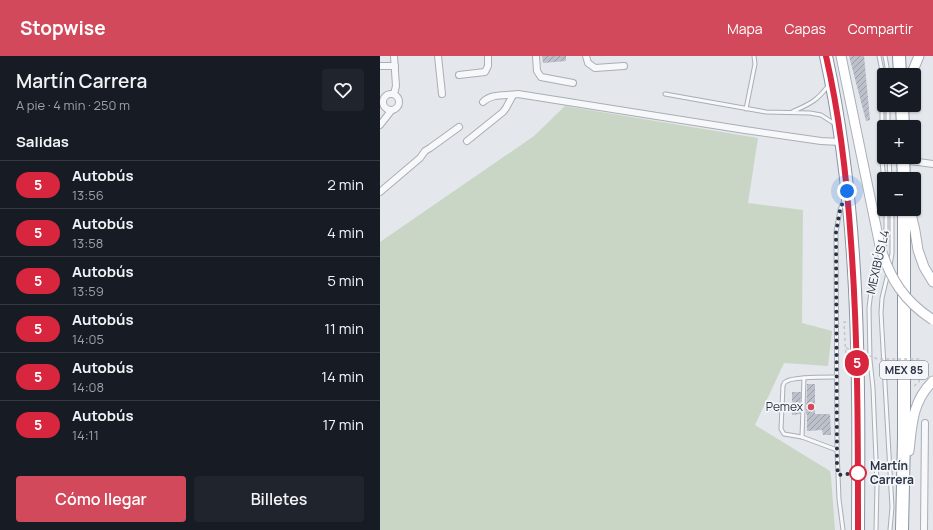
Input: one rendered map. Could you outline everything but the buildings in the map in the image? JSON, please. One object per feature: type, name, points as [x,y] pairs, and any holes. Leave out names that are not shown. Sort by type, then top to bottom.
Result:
[{"type":"highway","points":[[826,56],[832,81],[847,191],[855,300],[858,530]]},
{"type":"highway","points":[[899,56],[900,68]]},
{"type":"highway","name":"MEX 85","points":[[902,530],[904,216]]},
{"type":"main road","points":[[841,56],[880,246],[887,266],[897,286],[913,304],[933,320]]},
{"type":"main road","points":[[914,68],[919,56]]},
{"type":"main road","points":[[912,216],[918,250],[924,267],[933,282]]},
{"type":"main road","points":[[903,494],[915,408],[926,388],[933,381]]},
{"type":"street","points":[[394,56],[396,86],[394,94]]},
{"type":"street","points":[[438,56],[442,94]]},
{"type":"street","points":[[458,75],[485,72],[488,66],[488,56]]},
{"type":"street","points":[[536,56],[537,71],[541,77],[573,82]]},
{"type":"street","points":[[586,56],[588,63],[595,68],[624,66]]},
{"type":"street","points":[[380,66],[395,66]]},
{"type":"street","points":[[380,125],[391,110],[398,107],[400,102],[398,97],[392,93],[386,95],[383,100],[383,106],[388,110],[391,110]]},
{"type":"street","points":[[483,102],[486,98],[495,95],[518,94],[745,130],[821,141],[841,142]]},
{"type":"street","points":[[467,141],[503,112],[513,95]]},
{"type":"street","points":[[380,192],[420,158],[425,151],[459,126]]},
{"type":"street","points":[[921,162],[933,164]]},
{"type":"street","points":[[924,422],[924,530]]},
{"type":"lane","points":[[746,109],[755,64],[754,56]]},
{"type":"lane","points":[[879,56],[882,71],[883,172]]},
{"type":"lane","points":[[885,56],[887,68]]},
{"type":"lane","points":[[791,112],[812,103],[820,97],[832,81]]},
{"type":"lane","points":[[665,94],[766,112],[810,113],[821,115],[831,120],[839,128]]},
{"type":"lane","points":[[843,530],[839,499],[837,450],[836,232],[840,210],[847,191]]},
{"type":"lane","name":"MEXIBÚS L4","points":[[876,530],[877,484],[873,388],[870,360],[869,308],[872,283],[886,238],[886,216]]},
{"type":"lane","name":"MEXIBÚS L4","points":[[890,530],[892,507],[881,313],[882,298],[892,253],[892,216]]},
{"type":"lane","points":[[836,377],[789,380],[784,384],[781,429],[784,434],[802,437],[837,450]]},
{"type":"lane","points":[[802,437],[804,378]]},
{"type":"path","points":[[844,322],[846,358]]},
{"type":"path","points":[[846,348],[878,359],[921,359],[921,372]]},
{"type":"green space","points":[[565,106],[758,138],[748,203],[803,210],[802,323],[832,331],[828,366],[784,363],[755,425],[830,471],[835,530],[380,530],[380,242],[534,136]]},
{"type":"bus line","name":"5","points":[[826,56],[832,81],[847,191],[855,300],[858,530]]},
{"type":"place","name":"Pemex","points":[[811,407]]},
{"type":"place","name":"Martín Carrera","points":[[858,473]]},
{"type":"route","points":[[847,191],[840,210],[836,232],[837,463],[838,475],[858,473]]}]
